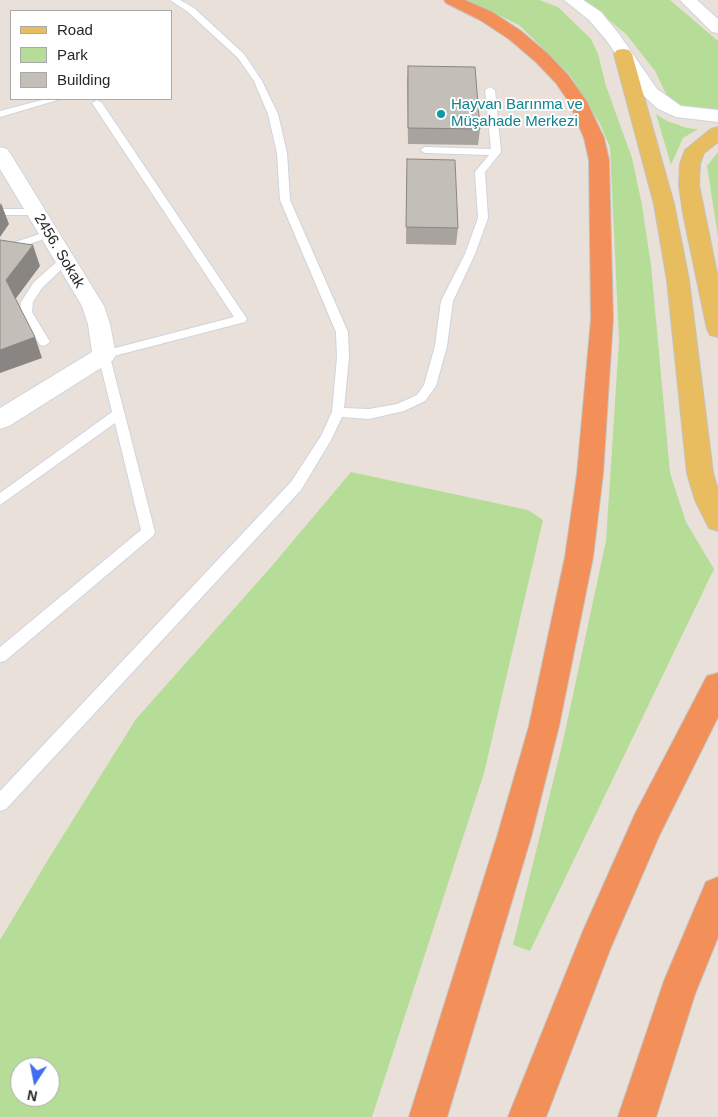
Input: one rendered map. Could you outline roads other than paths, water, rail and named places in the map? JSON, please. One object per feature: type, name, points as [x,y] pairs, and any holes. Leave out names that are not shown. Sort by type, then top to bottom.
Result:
[{"type":"highway","points":[[428,1117],[514,837],[544,726],[579,556],[590,474],[602,319],[598,160],[594,138],[586,119],[578,102],[562,79],[542,58],[515,35],[486,16],[452,0]]},
{"type":"highway","points":[[527,1117],[595,943],[647,825],[718,686]]},
{"type":"highway","points":[[637,1117],[677,994],[718,894]]},
{"type":"main road","points":[[623,54],[664,204],[678,280],[700,473],[708,500],[718,520]]},
{"type":"main road","points":[[718,132],[695,150],[690,164],[690,185],[693,213],[718,329]]},
{"type":"street","points":[[572,0],[595,16],[613,38],[651,93],[664,105],[676,111],[718,116]]},
{"type":"street","points":[[688,0],[718,28]]},
{"type":"street","name":"2456. Sokak","points":[[0,153],[93,306],[99,324],[104,355]]},
{"type":"street","points":[[0,420],[104,355]]},
{"type":"lane","points":[[0,803],[296,486],[327,437],[338,412],[344,358],[342,332],[285,200],[281,146],[273,114],[258,81],[241,56],[191,10],[174,0]]},
{"type":"lane","points":[[338,412],[369,414],[400,408],[420,398],[430,386],[441,346],[447,301],[470,254],[483,218],[480,172],[496,152],[490,90]]},
{"type":"lane","points":[[0,114],[52,100]]},
{"type":"lane","points":[[0,656],[148,532],[104,355],[241,319],[97,103]]},
{"type":"lane","points":[[425,150],[496,152]]},
{"type":"lane","points":[[0,212],[36,212]]},
{"type":"lane","points":[[0,251],[49,234]]},
{"type":"lane","points":[[44,342],[26,312],[26,302],[38,285],[65,260]]},
{"type":"lane","points":[[0,500],[118,413]]},
{"type":"place","name":"Hayvan Barınma ve Müşahade Merkezi","points":[[441,114]]}]
